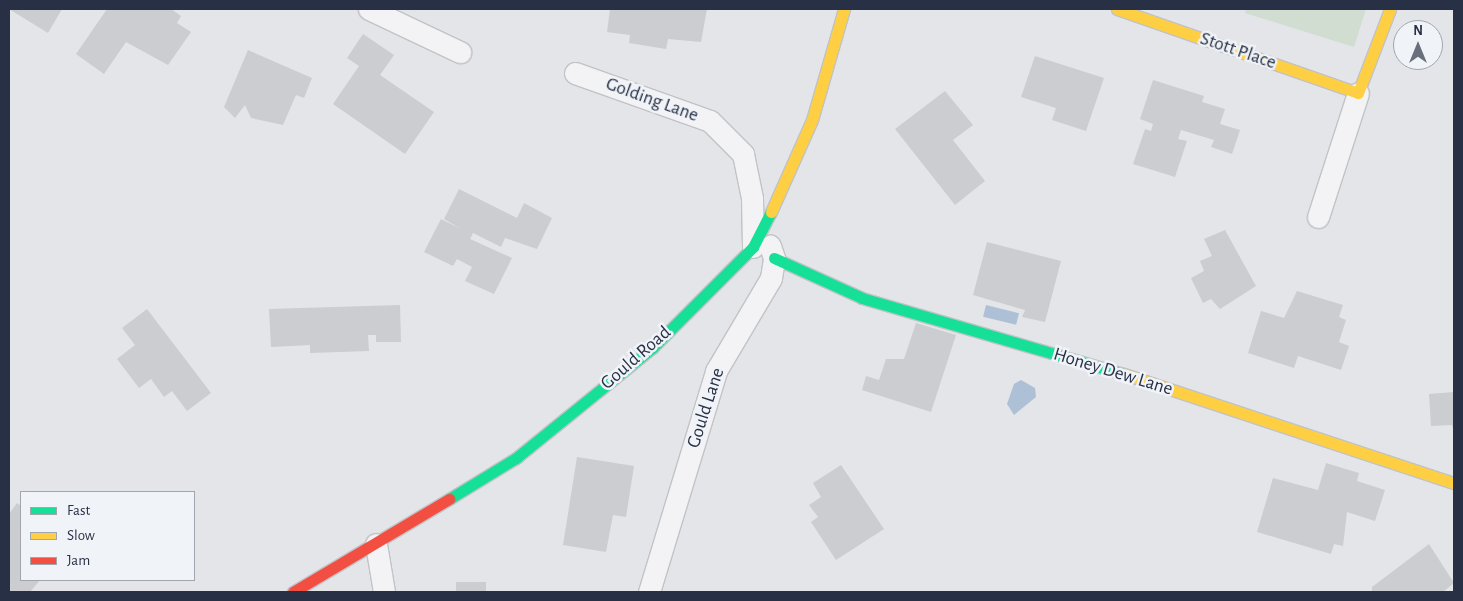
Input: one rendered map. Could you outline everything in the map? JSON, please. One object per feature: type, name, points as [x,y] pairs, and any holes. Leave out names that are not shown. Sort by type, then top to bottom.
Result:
[{"type":"street","points":[[369,9],[460,52]]},
{"type":"street","name":"Gould Road","points":[[293,592],[376,544],[516,458],[652,348],[757,242],[812,120],[844,9]]},
{"type":"street","name":"Stott Place","points":[[1117,9],[1358,93]]},
{"type":"street","points":[[1318,217],[1358,93],[1390,9]]},
{"type":"street","name":"Golding Lane","points":[[575,73],[710,121],[743,154],[752,198],[757,242]]},
{"type":"street","points":[[757,242],[774,258]]},
{"type":"street","name":"Honey Dew Lane","points":[[774,258],[862,298],[1133,377],[1454,483]]},
{"type":"street","name":"Gould Lane","points":[[648,592],[716,371],[771,278],[774,258]]},
{"type":"street","points":[[376,544],[384,592]]},
{"type":"shaded area","points":[[1246,9],[1366,9],[1354,47],[1245,13]]},
{"type":"water","points":[[986,305],[1019,313],[1016,325],[983,317]]},
{"type":"water","points":[[1021,380],[1035,388],[1036,397],[1014,415],[1007,404],[1014,384]]},
{"type":"building","points":[[9,9],[62,9],[48,33]]},
{"type":"building","points":[[107,9],[171,9],[181,16],[177,23],[191,32],[168,65],[126,42],[104,74],[76,54]]},
{"type":"building","points":[[610,9],[707,9],[701,42],[668,39],[666,49],[629,43],[630,35],[607,32]]},
{"type":"building","points":[[363,34],[394,55],[380,75],[434,112],[405,154],[333,104],[359,66],[347,58]]},
{"type":"building","points":[[248,50],[312,78],[304,98],[296,95],[283,125],[251,118],[245,105],[235,118],[224,107]]},
{"type":"building","points":[[1035,56],[1104,78],[1086,131],[1052,120],[1056,108],[1021,97]]},
{"type":"building","points":[[1153,80],[1204,96],[1202,102],[1225,109],[1220,124],[1240,130],[1232,154],[1211,147],[1214,140],[1181,130],[1178,139],[1187,141],[1175,177],[1133,164],[1145,129],[1151,131],[1153,124],[1140,119]]},
{"type":"building","points":[[945,91],[973,125],[953,140],[985,181],[955,205],[895,129]]},
{"type":"building","points":[[459,189],[517,218],[524,203],[552,218],[537,249],[505,238],[501,247],[473,233],[470,239],[512,258],[494,294],[465,281],[472,267],[457,259],[453,266],[424,252],[441,219],[461,229],[444,219]]},
{"type":"building","points":[[1225,230],[1256,286],[1220,309],[1211,299],[1203,303],[1191,278],[1204,271],[1200,261],[1212,256],[1204,239]]},
{"type":"building","points":[[987,242],[1061,261],[1045,322],[1022,317],[1025,310],[973,295]]},
{"type":"building","points":[[1297,291],[1343,305],[1339,317],[1346,320],[1339,342],[1349,346],[1341,370],[1298,356],[1294,368],[1248,353],[1261,311],[1284,318]]},
{"type":"building","points":[[400,305],[401,342],[376,342],[376,335],[368,335],[369,351],[310,353],[310,345],[271,347],[269,309]]},
{"type":"building","points":[[147,309],[211,393],[187,411],[172,391],[164,397],[151,379],[139,388],[117,359],[135,345],[122,328]]},
{"type":"building","points":[[916,323],[956,335],[931,412],[862,390],[866,376],[879,380],[886,359],[904,359]]},
{"type":"building","points":[[1454,392],[1454,432],[1452,425],[1431,426],[1429,394]]},
{"type":"building","points":[[577,457],[634,466],[626,517],[613,515],[606,552],[563,545]]},
{"type":"building","points":[[1326,463],[1359,473],[1357,481],[1385,490],[1375,521],[1347,512],[1343,546],[1334,544],[1331,554],[1257,532],[1273,478],[1318,490]]},
{"type":"building","points":[[841,465],[884,529],[836,560],[811,522],[818,517],[809,505],[821,497],[813,483]]},
{"type":"building","points":[[17,503],[20,505],[20,581],[39,581],[30,592],[9,591],[9,514]]},
{"type":"building","points":[[1429,544],[1454,583],[1443,592],[1372,592],[1372,587]]},
{"type":"building","points":[[456,582],[486,582],[486,592],[456,592]]},
{"type":"traffic: fast","points":[[449,499],[516,458],[652,348],[753,247],[771,212]]},
{"type":"traffic: fast","points":[[774,258],[862,298],[1124,374]]},
{"type":"traffic: slow","points":[[771,212],[812,120],[844,9]]},
{"type":"traffic: slow","points":[[1117,9],[1358,93],[1390,9]]},
{"type":"traffic: slow","points":[[1124,374],[1454,483]]},
{"type":"traffic: jam","points":[[293,592],[449,499]]}]
